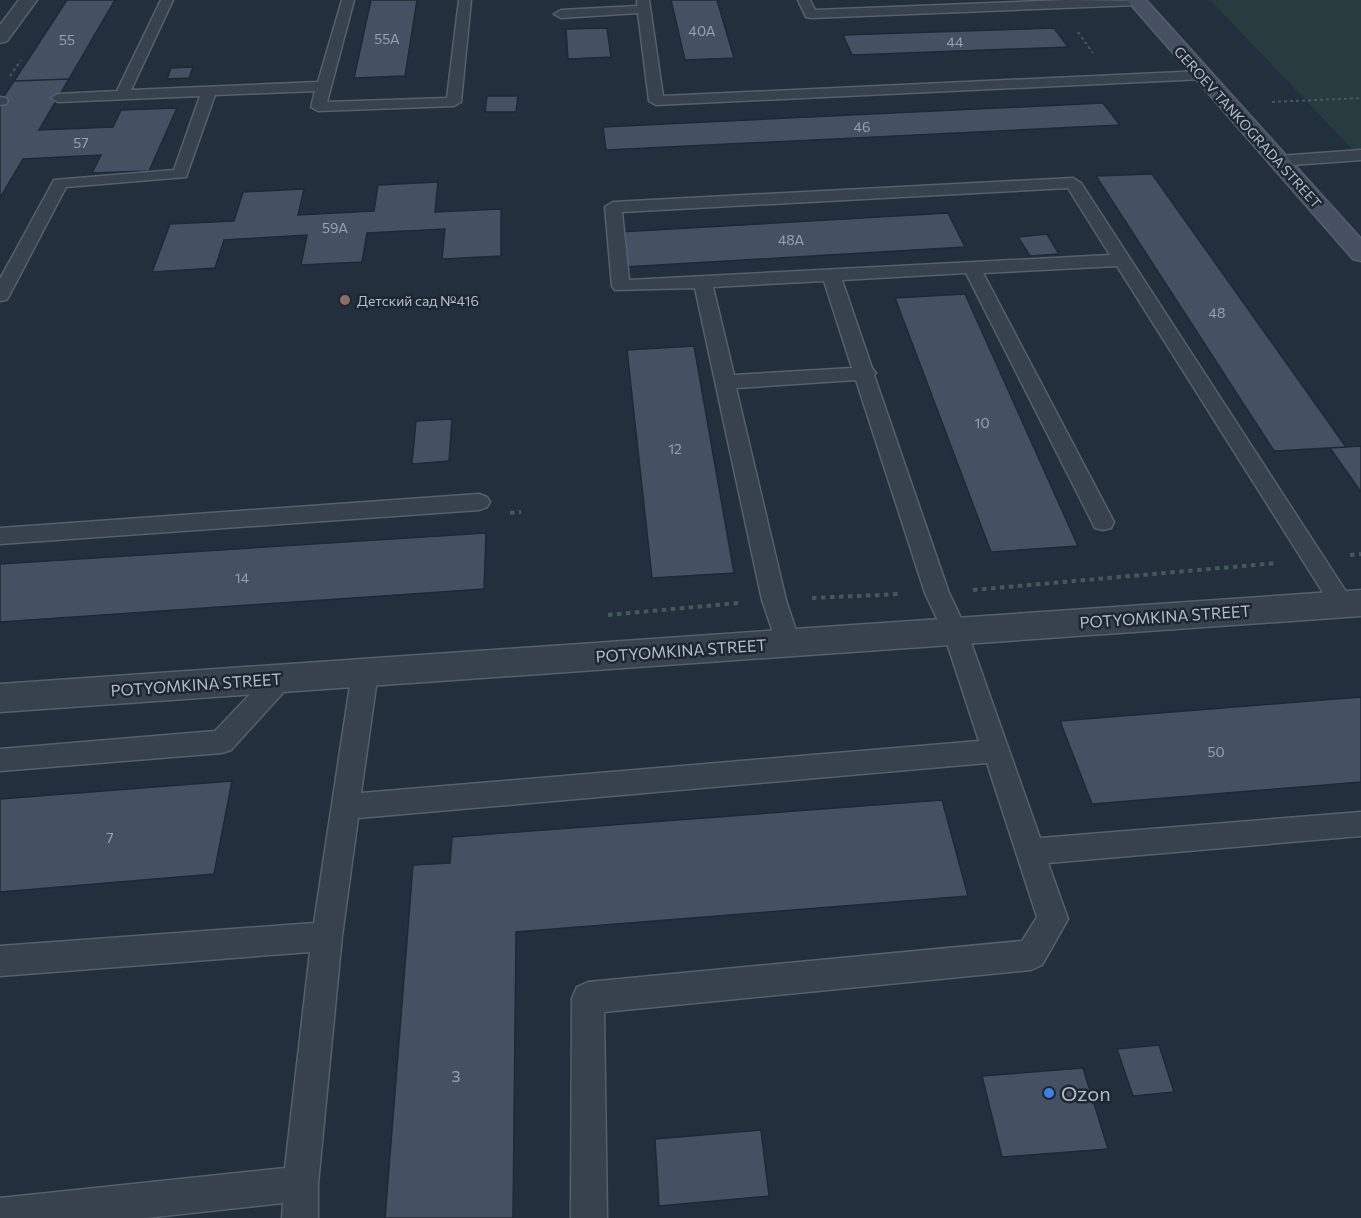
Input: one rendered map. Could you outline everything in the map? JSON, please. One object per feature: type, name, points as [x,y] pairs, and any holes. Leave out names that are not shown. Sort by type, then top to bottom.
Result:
[{"type":"main road","name":"GEROEV TANKOGRADA STREET","points":[[1136,1],[1361,254]]},
{"type":"street","points":[[0,37],[28,0]]},
{"type":"street","name":"POTYOMKINA STREET","points":[[0,698],[1352,603]]},
{"type":"lane","points":[[122,95],[167,0]]},
{"type":"lane","points":[[348,0],[318,107],[454,102],[465,0]]},
{"type":"lane","points":[[804,0],[811,14],[1057,2],[1136,1]]},
{"type":"lane","points":[[561,14],[643,5],[656,101],[1203,75]]},
{"type":"lane","points":[[58,98],[323,87]]},
{"type":"lane","points":[[0,296],[60,183],[180,174],[209,91]]},
{"type":"lane","points":[[1278,161],[1361,156]]},
{"type":"lane","points":[[1123,260],[621,286],[613,207],[1073,183],[1352,603]]},
{"type":"lane","points":[[972,268],[1103,522]]},
{"type":"lane","points":[[589,1218],[588,998],[1031,955],[1053,919],[955,631],[937,593],[866,373],[831,275]]},
{"type":"lane","points":[[703,283],[774,600],[788,643]]},
{"type":"lane","points":[[727,382],[866,373]]},
{"type":"lane","points":[[0,536],[479,502]]},
{"type":"lane","points":[[300,1218],[301,1184],[327,936],[365,672]]},
{"type":"lane","points":[[0,760],[222,742],[281,678]]},
{"type":"lane","points":[[345,807],[996,751]]},
{"type":"lane","points":[[1031,852],[1361,824]]},
{"type":"lane","points":[[0,961],[327,936]]},
{"type":"lane","points":[[0,1216],[301,1184]]},
{"type":"path","points":[[1057,2],[1112,79]]},
{"type":"path","points":[[1228,104],[1361,98]]},
{"type":"green space","points":[[1210,0],[1361,0],[1361,158]]},
{"type":"building","points":[[67,0],[115,0],[69,79],[14,81]]},
{"type":"building","points":[[371,0],[417,0],[405,76],[354,78]]},
{"type":"building","points":[[671,0],[717,0],[734,58],[685,60]]},
{"type":"building","points":[[607,28],[611,57],[568,59],[566,29]]},
{"type":"building","points":[[1054,28],[1068,47],[852,55],[843,35]]},
{"type":"building","points":[[193,67],[189,78],[167,79],[171,68]]},
{"type":"building","points":[[69,79],[39,130],[113,127],[121,110],[177,108],[149,171],[92,173],[101,155],[23,159],[0,198],[0,102],[14,81]]},
{"type":"building","points":[[487,96],[518,96],[516,112],[485,112]]},
{"type":"building","points":[[1103,103],[1120,125],[606,150],[603,127]]},
{"type":"building","points":[[1152,174],[1346,447],[1274,451],[1096,176]]},
{"type":"building","points":[[438,182],[435,212],[501,209],[501,256],[442,259],[445,229],[367,233],[362,262],[301,265],[307,235],[224,240],[215,268],[152,272],[170,224],[234,221],[243,192],[304,189],[298,215],[374,211],[378,185]]},
{"type":"building","points":[[948,213],[965,247],[624,267],[619,232]]},
{"type":"building","points":[[1047,234],[1059,254],[1030,256],[1018,237]]},
{"type":"building","points":[[965,294],[1078,546],[991,552],[895,298]]},
{"type":"building","points":[[694,346],[734,573],[652,578],[627,350]]},
{"type":"building","points":[[452,419],[449,461],[412,464],[416,421]]},
{"type":"building","points":[[1361,446],[1361,492],[1330,448]]},
{"type":"building","points":[[486,533],[484,589],[0,622],[0,564]]},
{"type":"building","points":[[1361,697],[1361,782],[1092,804],[1060,721]]},
{"type":"building","points":[[232,781],[214,874],[0,892],[0,799]]},
{"type":"building","points":[[942,800],[968,896],[516,932],[513,1218],[385,1218],[413,865],[450,863],[452,837]]},
{"type":"building","points":[[1159,1045],[1174,1092],[1133,1096],[1117,1049]]},
{"type":"building","points":[[1083,1068],[1108,1149],[1002,1157],[982,1076]]},
{"type":"building","points":[[761,1130],[769,1196],[659,1206],[655,1139]]},
{"type":"place","name":"Детский сад №416","points":[[345,300]]},
{"type":"place","name":"Ozon","points":[[1049,1093]]}]
